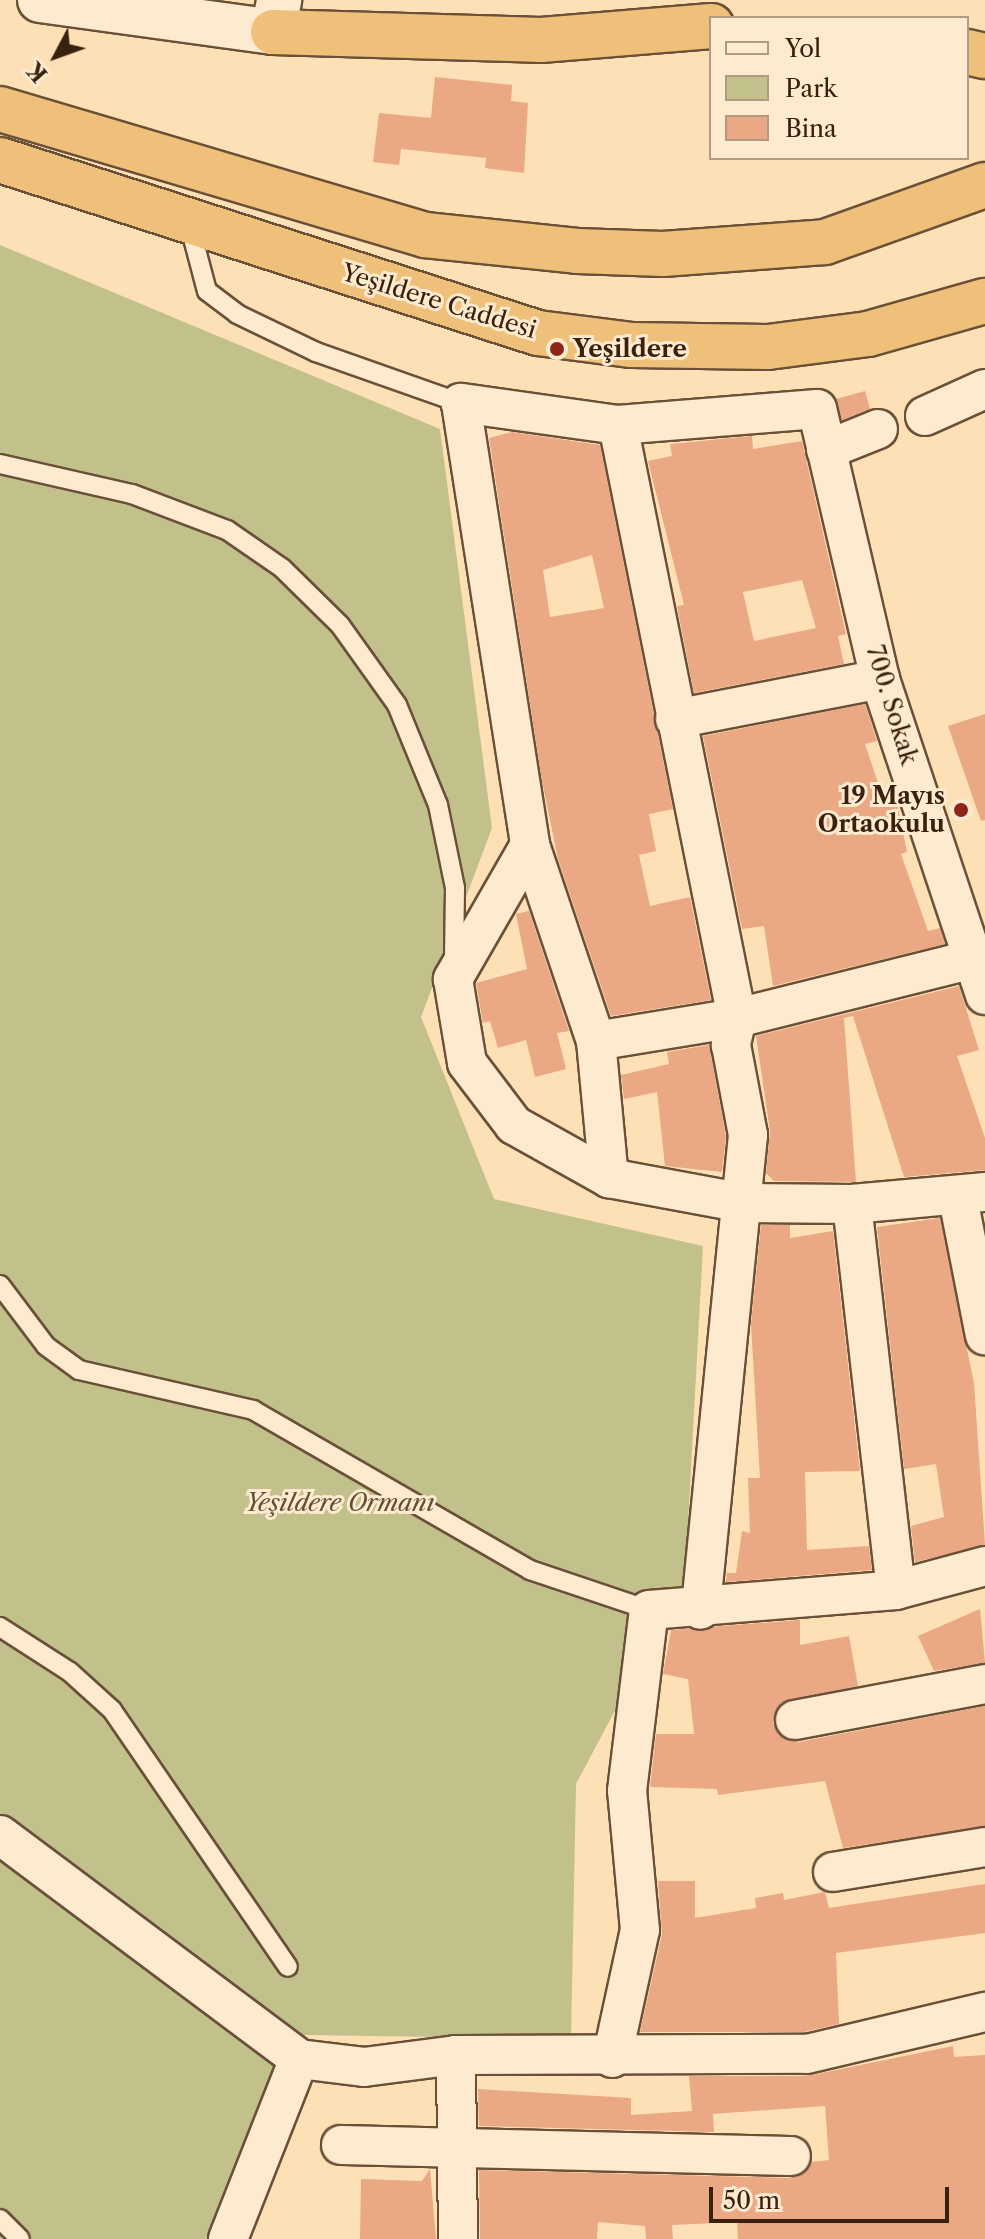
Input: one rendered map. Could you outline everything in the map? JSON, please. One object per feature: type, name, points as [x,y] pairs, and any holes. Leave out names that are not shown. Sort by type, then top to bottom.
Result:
[{"type":"highway","points":[[276,16],[541,40],[709,26]]},
{"type":"highway","points":[[0,109],[425,235],[577,251],[663,254],[825,242],[985,185]]},
{"type":"highway","name":"Yeşildere Caddesi","points":[[11,167],[538,333],[632,345],[768,347],[868,334],[985,301]]},
{"type":"street","points":[[40,0],[276,16]]},
{"type":"street","points":[[925,416],[985,389]]},
{"type":"street","points":[[609,1178],[596,1041],[530,845],[461,403],[618,425],[737,1018],[731,1045],[748,1135],[744,1203],[701,1610]]},
{"type":"street","name":"700. Sokak","points":[[618,425],[817,409],[880,679],[985,995]]},
{"type":"street","points":[[826,450],[878,429]]},
{"type":"street","points":[[675,719],[880,679]]},
{"type":"street","points":[[530,845],[453,979],[467,1063],[514,1125],[609,1178],[744,1203],[852,1204],[972,1195],[985,1335]]},
{"type":"street","points":[[596,1041],[737,1018],[974,959]]},
{"type":"street","points":[[852,1204],[896,1590]]},
{"type":"street","points":[[612,2058],[640,1930],[627,1791],[649,1610],[701,1610],[896,1590],[985,1566]]},
{"type":"street","points":[[795,1720],[985,1684]]},
{"type":"street","points":[[0,1835],[299,2059],[364,2067],[456,2055],[612,2058],[807,2054],[985,2012]]},
{"type":"street","points":[[833,1872],[985,1847]]},
{"type":"street","points":[[456,2055],[460,2148],[458,2239]]},
{"type":"street","points":[[228,2239],[299,2059]]},
{"type":"street","points":[[341,2145],[791,2156]]},
{"type":"lane","points":[[188,221],[207,291],[237,314],[316,352],[461,403]]},
{"type":"lane","points":[[0,464],[132,494],[227,530],[282,568],[340,625],[397,705],[438,805],[455,888],[453,979]]},
{"type":"lane","points":[[0,1285],[46,1346],[79,1370],[253,1410],[530,1570],[649,1610]]},
{"type":"lane","points":[[0,1627],[70,1672],[112,1710],[288,1967]]},
{"type":"lane","points":[[0,2219],[20,2239]]},
{"type":"green space","name":"Yeşildere Ormanı","points":[[0,245],[440,429],[492,828],[421,1017],[494,1199],[703,1246],[685,1579],[576,1784],[571,2039],[302,2035],[216,2239],[0,2239]]},
{"type":"building","points":[[435,77],[512,85],[511,101],[528,103],[524,173],[485,168],[486,158],[401,149],[399,165],[373,162],[379,113],[431,118]]},
{"type":"building","points":[[865,391],[870,409],[842,420],[836,399]]},
{"type":"building","points":[[512,432],[600,445],[673,809],[649,814],[656,851],[639,855],[650,906],[690,897],[711,1000],[611,1016],[558,859],[542,781],[489,438]],"holes":[[[592,555],[604,608],[550,617],[543,570]]]},
{"type":"building","points":[[752,436],[753,449],[802,441],[846,634],[838,636],[844,664],[694,693],[677,606],[684,605],[648,461],[672,456],[670,444]],"holes":[[[802,580],[816,628],[754,641],[743,592]]]},
{"type":"building","points":[[865,704],[877,741],[865,744],[881,792],[894,790],[907,852],[901,854],[928,931],[940,928],[945,944],[773,986],[764,926],[742,929],[703,736]]},
{"type":"building","points":[[985,714],[985,820],[981,821],[948,726]]},
{"type":"building","points":[[529,911],[569,1031],[557,1033],[566,1069],[535,1077],[526,1040],[498,1048],[490,1021],[483,1023],[476,983],[527,969],[516,914]]},
{"type":"building","points":[[959,986],[979,1050],[957,1056],[985,1138],[985,1170],[904,1177],[853,1016],[844,1018],[856,1182],[774,1181],[766,1173],[770,1131],[756,1036]]},
{"type":"building","points":[[709,1045],[726,1136],[722,1172],[665,1166],[657,1092],[624,1099],[621,1075],[669,1064],[667,1052]]},
{"type":"building","points":[[940,1218],[974,1383],[985,1545],[915,1562],[911,1526],[944,1517],[936,1464],[904,1469],[877,1227]]},
{"type":"building","points":[[761,1225],[790,1225],[790,1238],[833,1231],[860,1471],[805,1472],[807,1550],[869,1546],[872,1570],[726,1582],[727,1573],[736,1573],[742,1531],[750,1533],[748,1478],[760,1478],[751,1324]]},
{"type":"building","points":[[980,1609],[985,1663],[934,1671],[918,1636]]},
{"type":"building","points":[[800,1620],[800,1645],[849,1636],[858,1686],[781,1703],[773,1723],[779,1735],[799,1742],[985,1706],[985,1826],[843,1848],[825,1781],[718,1795],[717,1789],[650,1787],[656,1734],[694,1734],[688,1679],[663,1674],[671,1630]]},
{"type":"building","points":[[658,1881],[695,1881],[695,1918],[756,1908],[755,1898],[783,1893],[784,1900],[825,1892],[829,1908],[985,1884],[985,1933],[836,1953],[839,2024],[804,2032],[640,2032],[662,1934]]},
{"type":"building","points":[[953,2046],[954,2057],[985,2055],[985,2239],[738,2239],[737,2222],[672,2225],[673,2239],[646,2239],[645,2226],[598,2222],[597,2239],[480,2239],[479,2170],[790,2178],[812,2162],[829,2160],[825,2106],[713,2114],[714,2132],[479,2126],[478,2089],[631,2098],[631,2115],[692,2111],[689,2076],[807,2076]]},
{"type":"building","points":[[430,2169],[436,2239],[360,2239],[361,2179],[422,2181]]},
{"type":"place","name":"Yeşildere","points":[[557,349]]},
{"type":"place","name":"19 Mayıs Ortaokulu","points":[[961,810]]}]
